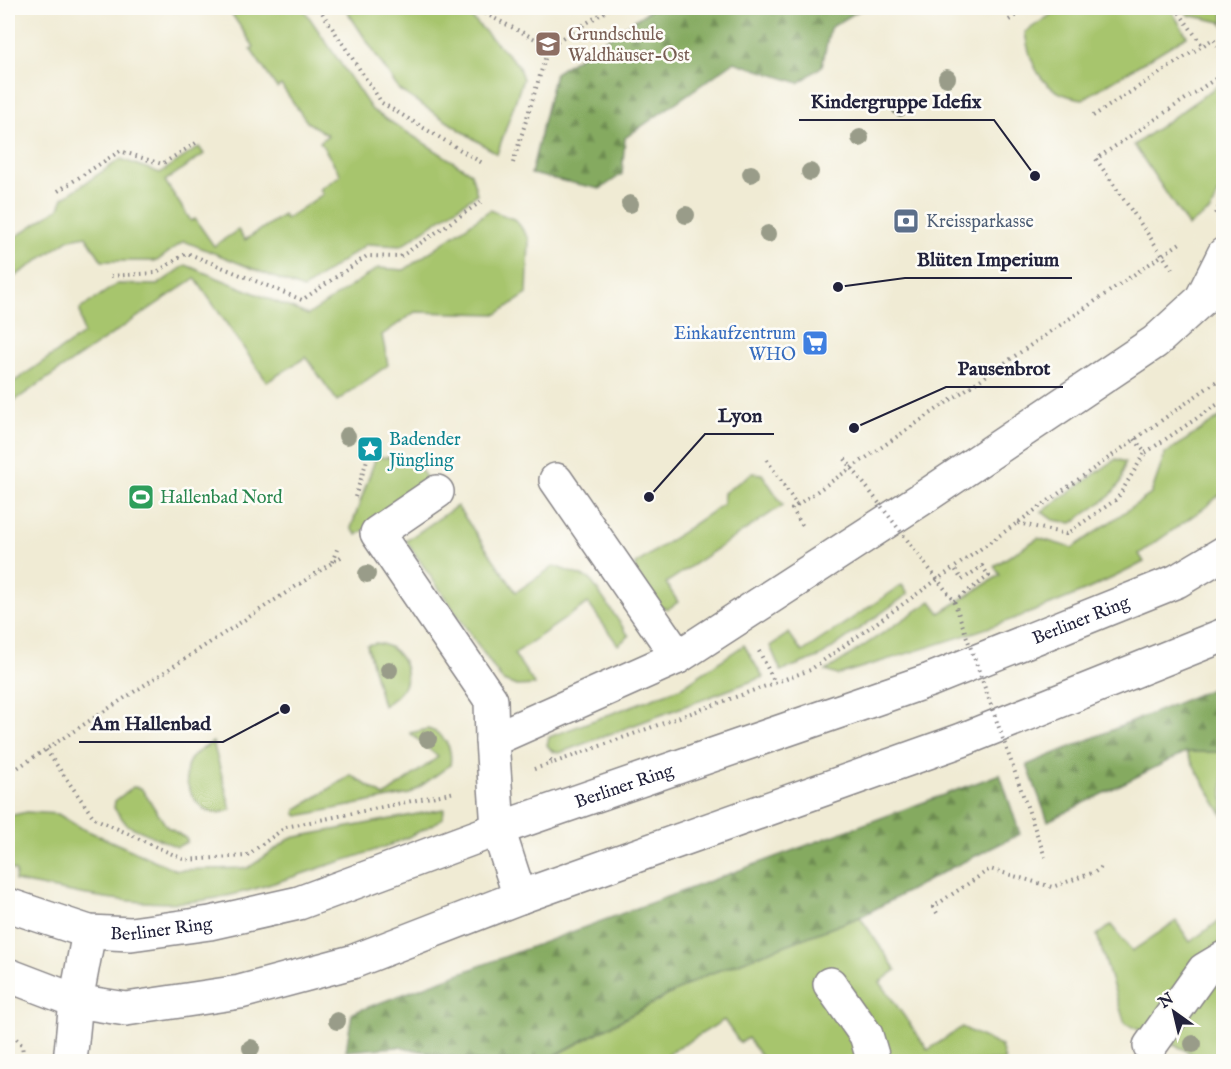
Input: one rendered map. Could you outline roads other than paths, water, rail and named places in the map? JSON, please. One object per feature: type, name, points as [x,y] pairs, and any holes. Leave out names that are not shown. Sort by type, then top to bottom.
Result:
[{"type":"street","points":[[492,740],[678,657],[926,496],[1155,342],[1201,300],[1224,254]]},
{"type":"street","points":[[556,480],[678,657]]},
{"type":"street","points":[[437,492],[377,533],[491,700],[498,829],[520,897]]},
{"type":"street","name":"Berliner Ring","points":[[8,905],[89,932],[131,934],[210,923],[298,903],[498,829],[930,680],[1177,581],[1224,553]]},
{"type":"street","points":[[8,975],[76,1001],[126,1009],[240,992],[352,962],[520,897],[962,740],[1224,635]]},
{"type":"street","points":[[70,1062],[76,1001],[89,932]]},
{"type":"street","points":[[1150,1046],[1204,970],[1224,958]]},
{"type":"street","points":[[830,984],[866,1035],[874,1062]]},
{"type":"place","name":"Grundschule Waldhäuser-Ost","points":[[548,44]]},
{"type":"place","name":"Kindergruppe Idefix","points":[[1035,176]]},
{"type":"place","name":"Kreissparkasse","points":[[906,221]]},
{"type":"place","name":"Blüten Imperium","points":[[838,287]]},
{"type":"place","name":"Einkaufzentrum WHO","points":[[815,343]]},
{"type":"place","name":"Pausenbrot","points":[[854,428]]},
{"type":"place","name":"Badender Jüngling","points":[[370,449]]},
{"type":"place","name":"Hallenbad Nord","points":[[141,497]]},
{"type":"place","name":"Lyon","points":[[649,497]]},
{"type":"place","name":"Am Hallenbad","points":[[285,709]]}]
